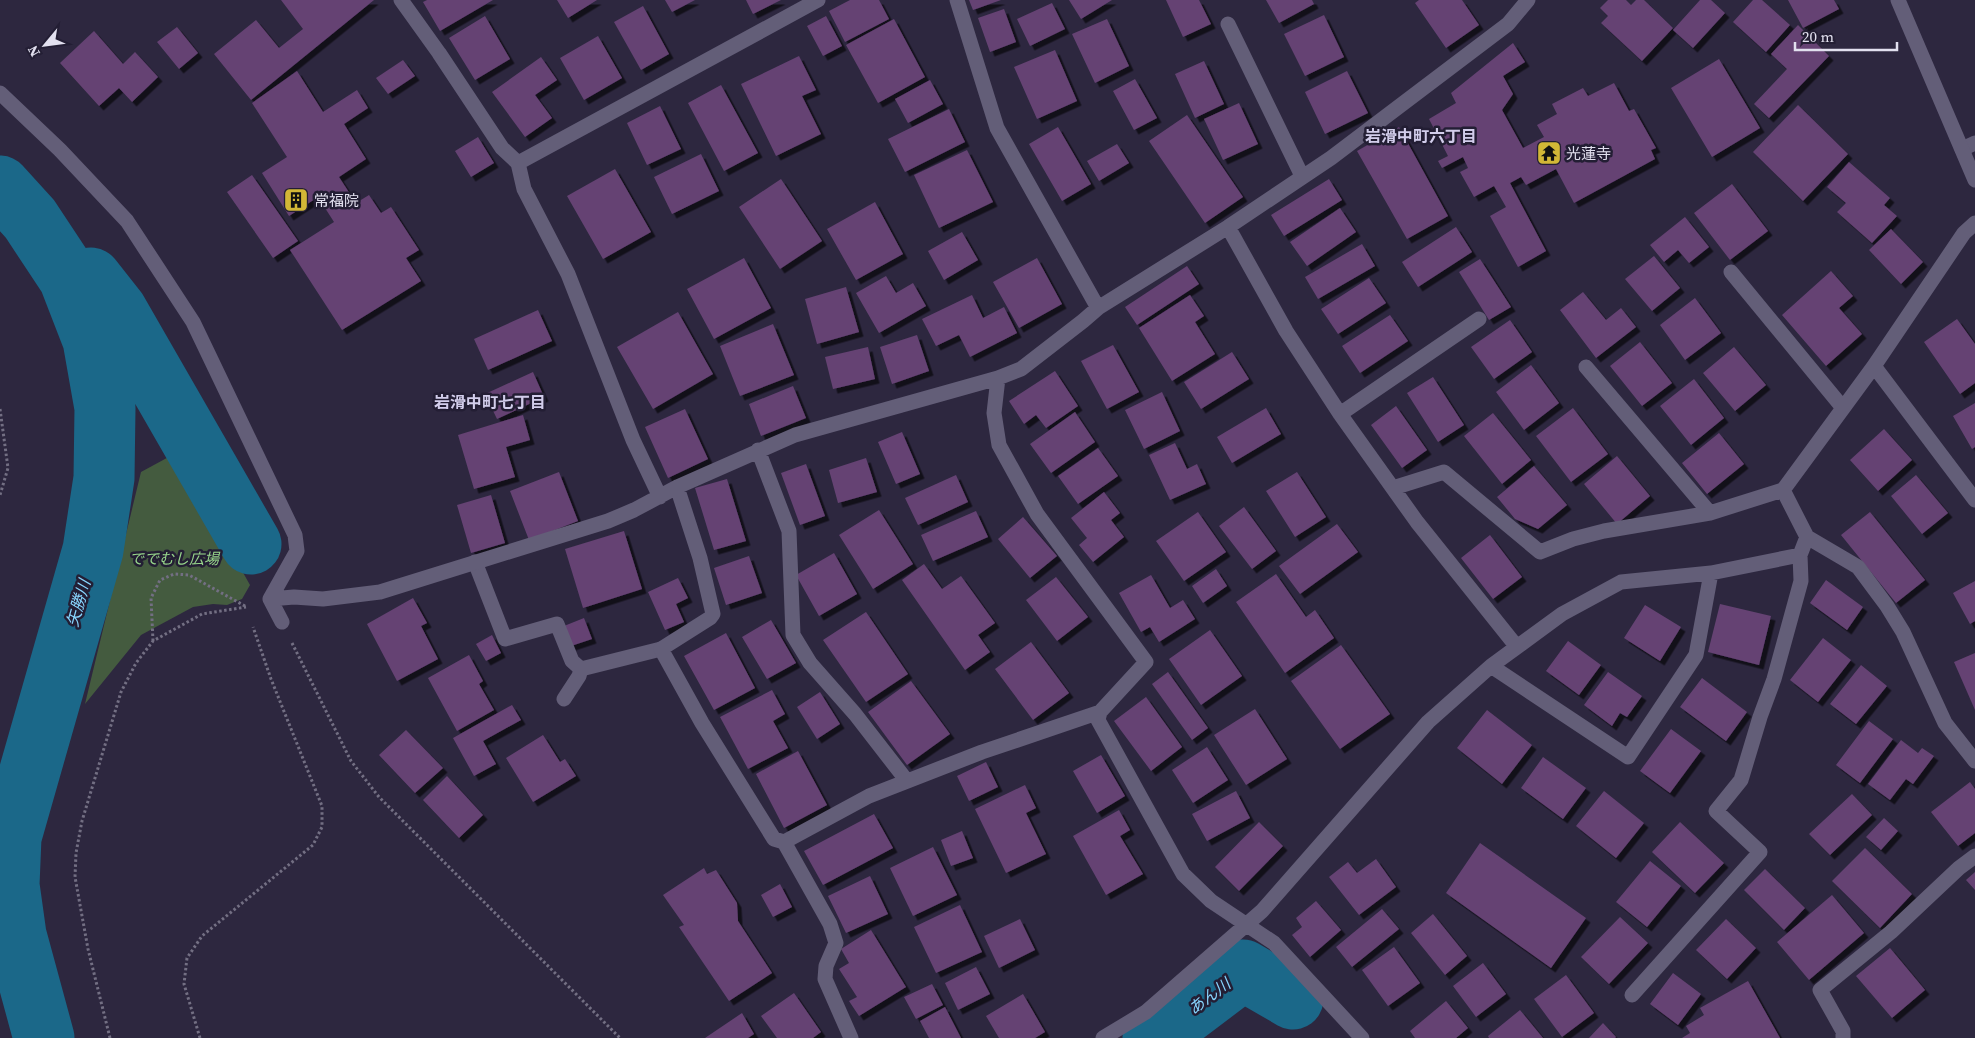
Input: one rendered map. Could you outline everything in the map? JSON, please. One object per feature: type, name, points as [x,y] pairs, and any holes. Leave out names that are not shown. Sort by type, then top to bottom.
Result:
[{"type":"street","points":[[401,0],[439,53],[502,148],[518,163],[524,189],[568,274],[633,440],[660,497]]},
{"type":"street","points":[[518,163],[818,0]]},
{"type":"street","points":[[957,0],[998,128],[1098,308]]},
{"type":"street","points":[[1898,0],[1969,146],[1975,180]]},
{"type":"street","points":[[270,599],[294,597],[323,599],[360,596],[380,592],[608,520],[660,497],[677,486],[795,435],[998,378],[1021,369],[1098,308],[1228,227],[1331,158],[1508,24],[1520,3]]},
{"type":"street","points":[[1228,24],[1302,176]]},
{"type":"street","points":[[0,93],[60,150],[127,221],[193,322],[295,535],[298,551],[270,599]]},
{"type":"street","points":[[1393,488],[1444,472],[1540,552],[1573,539],[1604,531],[1710,513],[1783,490],[1874,366],[1964,233],[1975,223]]},
{"type":"street","points":[[1228,227],[1286,331],[1340,414],[1417,522],[1517,647]]},
{"type":"street","points":[[1731,272],[1843,408]]},
{"type":"street","points":[[1340,414],[1479,319]]},
{"type":"street","points":[[1874,366],[1975,500]]},
{"type":"street","points":[[1586,367],[1710,513]]},
{"type":"street","points":[[998,378],[994,413],[999,445],[1036,514],[1146,662],[1100,712],[1098,720],[1183,874],[1211,901],[1274,944],[1362,1038]]},
{"type":"street","points":[[758,450],[789,531],[792,635],[810,663],[855,714],[908,781]]},
{"type":"street","points":[[581,669],[661,649],[710,618],[713,614],[700,558],[677,486]]},
{"type":"street","points":[[1783,490],[1807,537],[1858,567],[1887,606],[1903,632],[1946,723],[1959,743],[1975,761]]},
{"type":"street","points":[[1632,995],[1760,852],[1716,811],[1741,780],[1760,717],[1774,679],[1801,581],[1800,555],[1807,537]]},
{"type":"street","points":[[1103,1038],[1146,1012],[1262,911],[1428,722],[1491,666],[1562,614],[1621,582],[1711,573],[1800,555]]},
{"type":"street","points":[[475,562],[505,639],[557,624],[572,661],[581,669]]},
{"type":"street","points":[[1491,666],[1628,757],[1696,655],[1711,573]]},
{"type":"street","points":[[270,599],[282,622]]},
{"type":"street","points":[[661,649],[702,723],[774,839],[784,842],[830,924],[836,943],[826,966],[825,979],[851,1038]]},
{"type":"street","points":[[564,700],[580,676],[581,669]]},
{"type":"street","points":[[784,842],[869,796],[982,752],[1100,712]]},
{"type":"street","points":[[1843,1038],[1843,1031],[1820,990],[1892,932],[1975,856]]},
{"type":"path","points":[[0,409],[8,468],[0,495]]},
{"type":"path","points":[[152,641],[151,598],[160,580],[174,574],[190,575],[246,607],[250,616]]},
{"type":"path","points":[[110,1038],[88,949],[75,877],[76,853],[82,821],[121,692],[136,663],[152,641],[202,614],[246,607],[270,599]]},
{"type":"path","points":[[282,622],[351,761],[379,797],[620,1038]]},
{"type":"path","points":[[200,1038],[184,984],[186,958],[202,936],[313,845],[322,827],[322,806],[271,679],[253,625]]},
{"type":"green space","name":"ででむし広場","points":[[176,453],[250,585],[242,599],[227,605],[213,604],[193,607],[141,635],[85,704],[141,472]]},
{"type":"building","points":[[281,0],[374,0],[251,100],[214,54],[256,20],[279,48],[303,29]]},
{"type":"building","points":[[427,0],[493,0],[440,31],[423,2]]},
{"type":"building","points":[[557,0],[597,0],[568,18]]},
{"type":"building","points":[[665,0],[695,0],[672,12]]},
{"type":"building","points":[[746,0],[781,0],[753,14]]},
{"type":"building","points":[[850,0],[879,0],[889,19],[845,42],[829,11]]},
{"type":"building","points":[[969,0],[1001,0],[973,10]]},
{"type":"building","points":[[1069,0],[1112,0],[1081,19]]},
{"type":"building","points":[[1166,0],[1199,0],[1211,24],[1183,37]]},
{"type":"building","points":[[1266,0],[1312,0],[1314,4],[1279,23]]},
{"type":"building","points":[[1419,0],[1462,0],[1479,25],[1446,48],[1415,3]]},
{"type":"building","points":[[1608,0],[1626,0],[1631,5],[1636,0],[1644,0],[1673,28],[1642,61],[1601,23],[1608,16],[1600,8]]},
{"type":"building","points":[[1700,0],[1711,0],[1725,13],[1693,48],[1673,30]]},
{"type":"building","points":[[1753,0],[1762,0],[1790,25],[1766,52],[1733,22]]},
{"type":"building","points":[[1788,0],[1834,0],[1839,9],[1803,28]]},
{"type":"building","points":[[1052,3],[1065,29],[1030,46],[1017,19]]},
{"type":"building","points":[[643,6],[669,54],[641,70],[614,22]]},
{"type":"building","points":[[1004,9],[1016,42],[990,52],[978,18]]},
{"type":"building","points":[[1324,15],[1344,57],[1305,76],[1284,34]]},
{"type":"building","points":[[485,16],[510,59],[475,80],[449,38]]},
{"type":"building","points":[[826,16],[842,46],[823,56],[807,26]]},
{"type":"building","points":[[894,19],[925,77],[878,103],[846,45]]},
{"type":"building","points":[[1107,19],[1129,66],[1095,83],[1072,34]]},
{"type":"building","points":[[1798,25],[1829,56],[1769,118],[1754,104],[1787,69],[1771,54]]},
{"type":"building","points":[[177,27],[198,53],[179,69],[157,42]]},
{"type":"building","points":[[94,31],[123,64],[135,52],[158,77],[132,102],[119,88],[99,106],[60,63]]},
{"type":"building","points":[[598,36],[622,78],[584,100],[560,58]]},
{"type":"building","name":"光蓮寺","points":[[1513,43],[1525,62],[1503,76],[1513,94],[1502,110],[1523,148],[1544,137],[1537,125],[1557,114],[1552,104],[1583,88],[1588,96],[1614,83],[1629,111],[1634,109],[1656,148],[1651,150],[1655,159],[1574,203],[1556,169],[1526,185],[1521,177],[1510,183],[1546,251],[1518,267],[1490,216],[1506,207],[1494,186],[1474,197],[1460,172],[1468,168],[1463,157],[1442,168],[1438,161],[1448,156],[1429,119],[1456,103],[1451,93]]},
{"type":"building","points":[[1055,50],[1077,101],[1037,119],[1014,67]]},
{"type":"building","points":[[799,56],[816,90],[802,96],[821,134],[776,156],[741,84]]},
{"type":"building","points":[[541,57],[557,80],[535,95],[552,118],[525,137],[492,92]]},
{"type":"building","points":[[1719,59],[1760,128],[1712,157],[1671,88]]},
{"type":"building","points":[[403,60],[415,76],[388,94],[376,78]]},
{"type":"building","points":[[1204,61],[1224,104],[1195,118],[1175,74]]},
{"type":"building","name":"常福院","points":[[297,71],[323,112],[357,90],[368,108],[344,124],[366,159],[339,177],[356,203],[369,195],[381,213],[391,207],[419,250],[406,258],[421,281],[342,330],[290,250],[334,222],[318,197],[289,216],[262,173],[287,157],[252,103]]},
{"type":"building","points":[[1347,71],[1368,113],[1325,134],[1305,92]]},
{"type":"building","points":[[1135,79],[1157,118],[1134,130],[1113,91]]},
{"type":"building","points":[[930,80],[943,104],[908,123],[895,99]]},
{"type":"building","points":[[721,85],[758,153],[724,171],[688,103]]},
{"type":"building","points":[[1239,103],[1258,144],[1223,160],[1204,119]]},
{"type":"building","points":[[1798,105],[1848,154],[1803,201],[1753,152]]},
{"type":"building","points":[[660,106],[681,149],[647,165],[627,123]]},
{"type":"building","points":[[949,109],[965,142],[905,172],[888,139]]},
{"type":"building","points":[[1187,115],[1243,197],[1205,223],[1149,141]]},
{"type":"building","points":[[1058,127],[1091,184],[1062,201],[1029,144]]},
{"type":"building","points":[[1399,127],[1448,216],[1407,239],[1357,151]]},
{"type":"building","points":[[478,137],[494,163],[471,177],[455,151]]},
{"type":"building","points":[[1117,144],[1129,163],[1099,181],[1087,161]]},
{"type":"building","points":[[967,150],[993,202],[939,228],[914,175]]},
{"type":"building","points":[[701,154],[719,191],[672,214],[654,177]]},
{"type":"building","points":[[1849,162],[1890,198],[1884,205],[1897,216],[1872,243],[1837,212],[1846,203],[1827,187]]},
{"type":"building","points":[[615,169],[651,232],[603,259],[567,196]]},
{"type":"building","points":[[252,175],[298,241],[273,258],[227,192]]},
{"type":"building","points":[[781,179],[822,241],[780,269],[739,207]]},
{"type":"building","points":[[1329,179],[1342,200],[1284,236],[1271,215]]},
{"type":"building","points":[[1732,184],[1768,231],[1730,260],[1694,213]]},
{"type":"building","points":[[875,202],[903,254],[856,280],[827,229]]},
{"type":"building","points":[[1340,208],[1356,232],[1307,266],[1290,242]]},
{"type":"building","points":[[1685,217],[1709,247],[1689,263],[1678,250],[1664,262],[1650,245]]},
{"type":"building","points":[[1456,227],[1472,252],[1418,287],[1402,262]]},
{"type":"building","points":[[1891,229],[1923,262],[1901,284],[1869,250]]},
{"type":"building","points":[[962,232],[978,260],[944,280],[928,251]]},
{"type":"building","points":[[1362,244],[1375,266],[1318,299],[1305,277]]},
{"type":"building","points":[[1654,256],[1680,288],[1652,311],[1625,279]]},
{"type":"building","points":[[744,258],[771,308],[714,339],[687,289]]},
{"type":"building","points":[[1037,258],[1062,304],[1019,328],[993,282]]},
{"type":"building","points":[[1480,259],[1511,307],[1489,320],[1459,272]]},
{"type":"building","points":[[1187,266],[1199,284],[1137,325],[1125,307]]},
{"type":"building","points":[[1831,271],[1853,296],[1839,308],[1862,334],[1826,366],[1782,315]]},
{"type":"building","points":[[886,276],[896,293],[913,283],[926,306],[879,333],[856,293]]},
{"type":"building","points":[[1369,278],[1386,303],[1338,334],[1321,309]]},
{"type":"building","points":[[846,287],[859,332],[817,344],[805,299]]},
{"type":"building","points":[[1583,292],[1606,320],[1621,308],[1636,327],[1596,358],[1560,310]]},
{"type":"building","points":[[972,295],[983,318],[1004,307],[1017,333],[970,357],[959,335],[936,346],[922,319]]},
{"type":"building","points":[[1190,295],[1204,316],[1195,322],[1215,354],[1172,381],[1139,328]]},
{"type":"building","points":[[1695,298],[1721,333],[1685,360],[1660,325]]},
{"type":"building","points":[[538,310],[552,341],[488,370],[474,339]]},
{"type":"building","points":[[678,312],[713,374],[653,409],[617,347]]},
{"type":"building","points":[[1390,315],[1408,341],[1360,373],[1342,346]]},
{"type":"building","points":[[1957,319],[1975,344],[1975,383],[1960,394],[1924,342]]},
{"type":"building","points":[[1510,320],[1532,352],[1494,379],[1471,347]]},
{"type":"building","points":[[773,324],[794,375],[740,396],[720,346]]},
{"type":"building","points":[[917,335],[929,371],[892,384],[880,347]]},
{"type":"building","points":[[1640,342],[1672,383],[1642,406],[1610,366]]},
{"type":"building","points":[[1113,345],[1139,392],[1107,409],[1081,361]]},
{"type":"building","points":[[868,347],[875,379],[833,389],[825,357]]},
{"type":"building","points":[[1734,347],[1766,385],[1735,411],[1703,373]]},
{"type":"building","points":[[1232,352],[1249,379],[1201,409],[1184,382]]},
{"type":"building","points":[[1531,365],[1559,403],[1524,430],[1496,392]]},
{"type":"building","points":[[1055,371],[1078,406],[1046,428],[1036,415],[1024,424],[1009,401]]},
{"type":"building","points":[[533,372],[544,397],[497,419],[485,394]]},
{"type":"building","points":[[1433,377],[1464,425],[1438,442],[1407,393]]},
{"type":"building","points":[[1694,379],[1724,418],[1691,445],[1660,406]]},
{"type":"building","points":[[793,386],[806,418],[761,436],[749,404]]},
{"type":"building","points":[[1162,392],[1180,431],[1144,449],[1125,410]]},
{"type":"building","points":[[1975,403],[1975,447],[1972,449],[1953,416]]},
{"type":"building","points":[[1396,406],[1427,450],[1402,468],[1371,425]]},
{"type":"building","points":[[1266,408],[1281,434],[1232,463],[1217,437]]},
{"type":"building","points":[[1573,408],[1608,454],[1571,482],[1536,436]]},
{"type":"building","points":[[685,409],[708,459],[668,478],[645,427]]},
{"type":"building","points":[[1075,412],[1095,442],[1051,473],[1030,444]]},
{"type":"building","points":[[1493,413],[1531,460],[1502,484],[1464,436]]},
{"type":"building","points":[[523,415],[530,440],[506,447],[515,477],[474,489],[458,435]]},
{"type":"building","points":[[1884,429],[1912,460],[1878,491],[1850,460]]},
{"type":"building","points":[[902,432],[920,474],[896,484],[878,442]]},
{"type":"building","points":[[1719,433],[1744,464],[1707,494],[1682,463]]},
{"type":"building","points":[[1175,443],[1187,469],[1197,464],[1206,484],[1170,500],[1149,455]]},
{"type":"building","points":[[1098,448],[1118,476],[1078,504],[1058,476]]},
{"type":"building","points":[[1617,456],[1650,496],[1617,524],[1584,484]]},
{"type":"building","points":[[866,458],[877,492],[838,503],[829,470]]},
{"type":"building","points":[[806,464],[825,516],[800,525],[781,473]]},
{"type":"building","points":[[1534,466],[1567,505],[1538,529],[1515,519],[1497,497]]},
{"type":"building","points":[[559,472],[578,521],[529,540],[510,491]]},
{"type":"building","points":[[1297,472],[1326,517],[1295,537],[1266,491]]},
{"type":"building","points":[[956,475],[968,502],[918,525],[905,498]]},
{"type":"building","points":[[1916,475],[1948,513],[1922,534],[1891,496]]},
{"type":"building","points":[[727,479],[746,541],[714,550],[695,488]]},
{"type":"building","points":[[1104,492],[1120,513],[1111,520],[1124,537],[1093,562],[1079,545],[1087,538],[1071,518]]},
{"type":"building","points":[[491,495],[505,543],[471,553],[457,505]]},
{"type":"building","points":[[1244,507],[1276,551],[1252,569],[1219,526]]},
{"type":"building","points":[[879,510],[913,564],[873,589],[839,535]]},
{"type":"building","points":[[976,511],[988,537],[933,561],[921,535]]},
{"type":"building","points":[[1198,512],[1226,552],[1184,581],[1156,541]]},
{"type":"building","points":[[1870,512],[1925,580],[1896,603],[1841,535]]},
{"type":"building","points":[[1023,517],[1057,556],[1030,578],[998,539]]},
{"type":"building","points":[[1337,524],[1358,552],[1300,594],[1279,566]]},
{"type":"building","points":[[624,531],[642,589],[583,608],[565,549]]},
{"type":"building","points":[[1490,535],[1522,577],[1493,599],[1461,558]]},
{"type":"building","points":[[834,553],[857,594],[819,616],[796,575]]},
{"type":"building","points":[[749,556],[762,593],[726,605],[714,568]]},
{"type":"building","points":[[924,564],[942,589],[961,576],[995,623],[978,635],[990,652],[965,670],[902,580]]},
{"type":"building","points":[[1216,569],[1227,586],[1203,603],[1192,586]]},
{"type":"building","points":[[1276,574],[1306,617],[1315,610],[1334,638],[1285,673],[1236,602]]},
{"type":"building","points":[[1151,575],[1170,608],[1183,600],[1195,619],[1159,642],[1150,627],[1141,632],[1119,593]]},
{"type":"building","points":[[1056,577],[1088,617],[1057,641],[1026,600]]},
{"type":"building","points":[[678,578],[688,598],[676,604],[684,622],[665,630],[648,592]]},
{"type":"building","points":[[1826,580],[1863,607],[1847,630],[1810,603]]},
{"type":"building","points":[[1975,581],[1975,621],[1970,624],[1953,593]]},
{"type":"building","points":[[413,598],[427,623],[421,626],[438,659],[397,681],[367,624]]},
{"type":"building","points":[[1720,604],[1771,616],[1759,665],[1708,652]]},
{"type":"building","points":[[1645,605],[1681,627],[1660,661],[1624,638]]},
{"type":"building","points":[[866,612],[908,674],[866,702],[823,640]]},
{"type":"building","points":[[584,618],[592,639],[571,646],[564,626]]},
{"type":"building","points":[[771,620],[796,663],[767,679],[742,637]]},
{"type":"building","points":[[1210,630],[1242,676],[1201,705],[1169,659]]},
{"type":"building","points":[[726,633],[755,688],[714,710],[684,656]]},
{"type":"building","points":[[492,635],[501,653],[486,661],[476,644]]},
{"type":"building","points":[[1823,638],[1851,660],[1818,702],[1790,680]]},
{"type":"building","points":[[1568,641],[1601,665],[1579,695],[1546,671]]},
{"type":"building","points":[[1031,642],[1069,693],[1033,720],[995,669]]},
{"type":"building","points":[[1341,645],[1390,714],[1340,749],[1291,681]]},
{"type":"building","points":[[1975,653],[1975,710],[1954,662]]},
{"type":"building","points":[[469,655],[483,681],[479,684],[494,710],[457,731],[428,678]]},
{"type":"building","points":[[1861,665],[1887,686],[1856,724],[1830,704]]},
{"type":"building","points":[[1168,672],[1208,728],[1192,740],[1152,684]]},
{"type":"building","points":[[1608,672],[1642,696],[1627,717],[1620,713],[1612,726],[1584,705]]},
{"type":"building","points":[[1702,678],[1747,712],[1726,741],[1680,707]]},
{"type":"building","points":[[911,681],[950,734],[907,765],[868,712]]},
{"type":"building","points":[[772,690],[785,714],[773,721],[788,748],[748,769],[720,717]]},
{"type":"building","points":[[820,692],[840,724],[817,739],[797,707]]},
{"type":"building","points":[[1146,697],[1182,747],[1151,771],[1114,721]]},
{"type":"building","points":[[512,705],[521,720],[483,741],[496,764],[474,776],[453,738]]},
{"type":"building","points":[[1255,709],[1287,759],[1246,785],[1214,735]]},
{"type":"building","points":[[1487,710],[1532,745],[1502,784],[1457,748]]},
{"type":"building","points":[[1869,721],[1893,739],[1860,783],[1836,765]]},
{"type":"building","points":[[1671,729],[1701,751],[1670,793],[1640,771]]},
{"type":"building","points":[[406,730],[443,768],[415,793],[379,755]]},
{"type":"building","points":[[543,735],[560,762],[565,759],[576,776],[533,802],[506,758]]},
{"type":"building","points":[[1901,740],[1918,753],[1922,748],[1934,756],[1913,784],[1906,779],[1890,800],[1868,784]]},
{"type":"building","points":[[1207,747],[1228,780],[1193,803],[1172,770]]},
{"type":"building","points":[[798,751],[827,805],[784,828],[756,774]]},
{"type":"building","points":[[1101,755],[1125,796],[1097,813],[1073,771]]},
{"type":"building","points":[[1543,757],[1586,788],[1563,819],[1521,788]]},
{"type":"building","points":[[986,762],[998,787],[969,801],[957,776]]},
{"type":"building","points":[[447,776],[483,815],[459,838],[423,800]]},
{"type":"building","points":[[1970,782],[1975,789],[1975,833],[1958,846],[1931,812]]},
{"type":"building","points":[[1025,785],[1036,808],[1026,813],[1046,854],[1006,873],[975,809]]},
{"type":"building","points":[[1236,791],[1250,818],[1207,841],[1192,814]]},
{"type":"building","points":[[1604,791],[1644,823],[1616,858],[1576,826]]},
{"type":"building","points":[[1852,794],[1872,815],[1830,855],[1809,834]]},
{"type":"building","points":[[1119,810],[1130,830],[1120,836],[1143,874],[1106,895],[1073,836]]},
{"type":"building","points":[[874,814],[893,848],[823,885],[804,851]]},
{"type":"building","points":[[1884,818],[1898,831],[1881,850],[1866,837]]},
{"type":"building","points":[[1259,822],[1283,846],[1239,891],[1215,867]]},
{"type":"building","points":[[1680,822],[1724,863],[1695,893],[1652,852]]},
{"type":"building","points":[[962,831],[973,858],[951,866],[941,840]]},
{"type":"building","points":[[1480,843],[1586,918],[1551,968],[1446,893]]},
{"type":"building","points":[[933,847],[957,895],[913,916],[890,868]]},
{"type":"building","points":[[1865,848],[1912,894],[1880,928],[1832,881]]},
{"type":"building","points":[[1376,859],[1396,887],[1359,915],[1329,877],[1348,862],[1357,873]]},
{"type":"building","points":[[1650,861],[1681,886],[1647,927],[1616,902]]},
{"type":"building","points":[[704,868],[707,874],[716,870],[737,903],[738,921],[772,973],[729,1001],[679,927],[684,925],[663,895]]},
{"type":"building","points":[[1765,869],[1805,908],[1784,930],[1744,890]]},
{"type":"building","points":[[1975,872],[1975,890],[1966,880]]},
{"type":"building","points":[[870,876],[888,914],[846,933],[828,896]]},
{"type":"building","points":[[780,884],[792,907],[773,917],[761,895]]},
{"type":"building","points":[[1832,895],[1864,933],[1809,980],[1777,942]]},
{"type":"building","points":[[1316,901],[1341,930],[1310,957],[1292,935],[1302,927],[1296,918]]},
{"type":"building","points":[[960,905],[982,952],[936,973],[914,927]]},
{"type":"building","points":[[1382,909],[1399,929],[1352,967],[1336,947]]},
{"type":"building","points":[[1433,914],[1467,956],[1445,975],[1411,933]]},
{"type":"building","points":[[1620,917],[1648,943],[1609,984],[1581,957]]},
{"type":"building","points":[[1020,919],[1035,950],[999,968],[984,936]]},
{"type":"building","points":[[1726,919],[1756,948],[1727,979],[1696,950]]},
{"type":"building","points":[[871,930],[906,987],[859,1016],[849,1001],[857,997],[839,969],[849,963],[841,949]]},
{"type":"building","points":[[1394,947],[1420,983],[1388,1006],[1362,970]]},
{"type":"building","points":[[1890,948],[1925,990],[1892,1018],[1856,976]]},
{"type":"building","points":[[1483,963],[1506,994],[1476,1017],[1453,986]]},
{"type":"building","points":[[976,967],[990,994],[958,1010],[945,983]]},
{"type":"building","points":[[1673,973],[1701,994],[1678,1025],[1650,1004]]},
{"type":"building","points":[[1566,975],[1594,1013],[1562,1037],[1534,999]]},
{"type":"building","points":[[1748,981],[1780,1038],[1682,1038],[1690,1033],[1686,1026],[1704,1015],[1700,1008]]},
{"type":"building","points":[[932,984],[943,1005],[916,1019],[904,997]]},
{"type":"building","points":[[794,993],[821,1032],[813,1038],[777,1038],[761,1016]]},
{"type":"building","points":[[1023,994],[1045,1032],[1035,1038],[999,1038],[986,1016]]},
{"type":"building","points":[[1446,1001],[1468,1028],[1456,1038],[1415,1038],[1410,1031]]},
{"type":"building","points":[[945,1007],[961,1038],[929,1038],[920,1021]]},
{"type":"building","points":[[1520,1010],[1543,1038],[1489,1038],[1488,1036]]},
{"type":"building","points":[[742,1013],[754,1034],[748,1038],[705,1038]]},
{"type":"building","points":[[1603,1023],[1616,1037],[1589,1038]]},
{"type":"waterway","name":"矢勝川","points":[[0,186],[30,219],[69,278],[93,340],[105,408],[104,478],[93,550],[11,837],[9,885],[16,935],[44,1038]]},
{"type":"waterway","points":[[91,278],[117,311],[251,544]]},
{"type":"waterway","name":"あん川","points":[[1153,1038],[1243,970],[1293,999]]},
{"type":"place","name":"光蓮寺","points":[[1549,153]]},
{"type":"place","name":"常福院","points":[[296,200]]},
{"type":"district","name":"岩滑中町六丁目","points":[[1421,136]]},
{"type":"district","name":"岩滑中町七丁目","points":[[490,402]]}]
